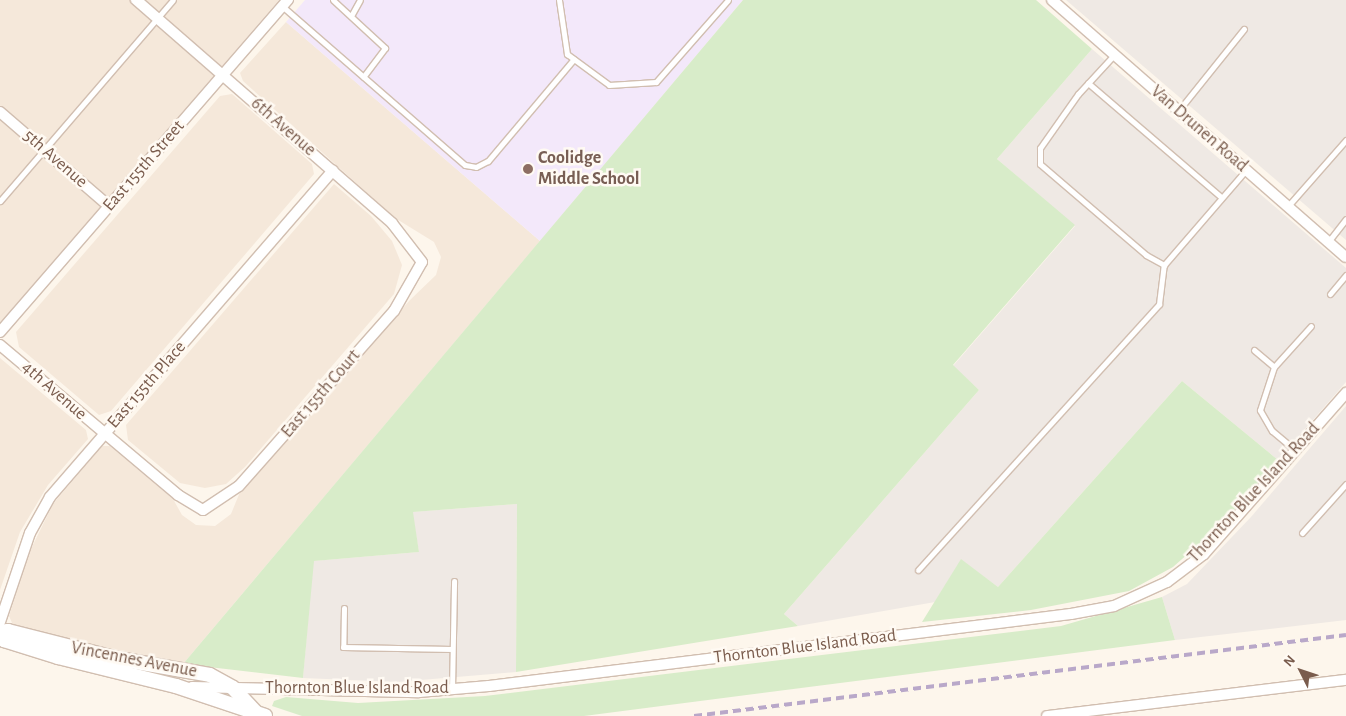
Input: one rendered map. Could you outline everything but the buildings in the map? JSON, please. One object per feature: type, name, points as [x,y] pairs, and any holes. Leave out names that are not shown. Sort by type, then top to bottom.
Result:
[{"type":"street","name":"6th Avenue","points":[[136,0],[392,223],[422,262]]},
{"type":"street","name":"Van Drunen Road","points":[[1052,0],[1346,257]]},
{"type":"street","name":"East 155th Street","points":[[0,332],[285,3]]},
{"type":"street","name":"5th Avenue","points":[[0,112],[109,206]]},
{"type":"street","name":"East 155th Place","points":[[0,622],[30,533],[50,497],[332,170]]},
{"type":"street","name":"East 155th Court","points":[[203,510],[240,486],[394,311],[422,262]]},
{"type":"street","name":"4th Avenue","points":[[0,345],[178,495],[203,510]]},
{"type":"street","name":"Thornton Blue Island Road","points":[[176,686],[419,692],[1062,615],[1114,606],[1167,582],[1204,554],[1346,393]]},
{"type":"street","name":"Vincennes Avenue","points":[[0,632],[8,631],[119,659],[210,675],[233,688],[260,715]]},
{"type":"street","name":"Vincennes Avenue","points":[[0,636],[4,640],[58,657],[176,686],[260,715]]},
{"type":"street","points":[[1047,716],[1346,680]]},
{"type":"lane","points":[[0,201],[173,0]]},
{"type":"lane","points":[[333,0],[385,48],[364,77]]},
{"type":"lane","points":[[351,16],[360,0]]},
{"type":"lane","points":[[559,0],[567,54],[609,85],[656,82],[728,0]]},
{"type":"lane","points":[[285,3],[364,77],[465,164],[476,167],[488,161],[574,59]]},
{"type":"lane","points":[[1178,111],[1244,29]]},
{"type":"lane","points":[[1114,55],[1088,84],[1040,148],[1040,164],[1146,255],[1164,265]]},
{"type":"lane","points":[[1088,84],[1221,197]]},
{"type":"lane","points":[[1288,206],[1346,140]]},
{"type":"lane","points":[[918,570],[1159,304],[1164,265],[1246,170]]},
{"type":"lane","points":[[1328,242],[1346,219]]},
{"type":"lane","points":[[1330,294],[1346,275]]},
{"type":"lane","points":[[1295,450],[1272,431],[1262,417],[1263,399],[1274,367],[1311,326]]},
{"type":"lane","points":[[1254,350],[1274,367]]},
{"type":"lane","points":[[1302,533],[1346,484]]},
{"type":"lane","points":[[452,689],[454,581]]},
{"type":"lane","points":[[344,608],[343,647],[452,649]]},
{"type":"shaded area","points":[[0,0],[279,0],[0,323]]},
{"type":"shaded area","name":"Coolidge Middle School","points":[[305,0],[743,0],[540,241],[286,22]]},
{"type":"shaded area","points":[[1066,0],[1346,0],[1346,240]]},
{"type":"shaded area","points":[[286,22],[540,241],[183,664],[92,648],[13,625],[9,616],[29,553],[53,504],[102,446],[110,446],[173,499],[182,515],[196,525],[215,526],[231,514],[240,492],[410,300],[436,275],[441,257],[434,242],[395,218],[243,81],[240,73]]},
{"type":"shaded area","points":[[1092,49],[1346,268],[1346,382],[1278,460],[1182,381],[998,587],[961,560],[935,602],[798,626],[784,614],[979,390],[953,366],[1075,226],[997,159]]},
{"type":"shaded area","points":[[232,94],[312,164],[314,174],[111,411],[99,415],[19,347],[16,332],[220,96]]},
{"type":"shaded area","points":[[334,184],[371,216],[392,241],[402,265],[394,294],[245,467],[226,484],[205,488],[180,483],[128,440],[126,425]]},
{"type":"shaded area","points":[[0,358],[86,430],[88,439],[48,485],[20,532],[0,590]]},
{"type":"shaded area","points":[[1346,406],[1346,620],[1175,640],[1162,597],[1187,584],[1251,517]]},
{"type":"shaded area","points":[[517,504],[516,672],[397,682],[303,678],[313,561],[419,552],[412,512]]},
{"type":"green space","points":[[743,0],[1036,0],[1092,49],[997,159],[1075,225],[953,365],[979,390],[784,614],[798,626],[516,672],[517,504],[413,512],[419,552],[314,561],[303,678],[183,664]]},
{"type":"green space","points":[[1182,381],[1278,460],[1223,523],[1173,567],[1129,591],[1031,610],[922,622],[961,559],[998,587]]},
{"type":"green space","points":[[1162,597],[1175,640],[584,716],[302,716],[272,706],[274,701],[286,697],[358,703],[485,696],[1061,626]]},
{"type":"railway","points":[[694,716],[1346,635]]},
{"type":"place","name":"Coolidge Middle School","points":[[528,169]]}]
